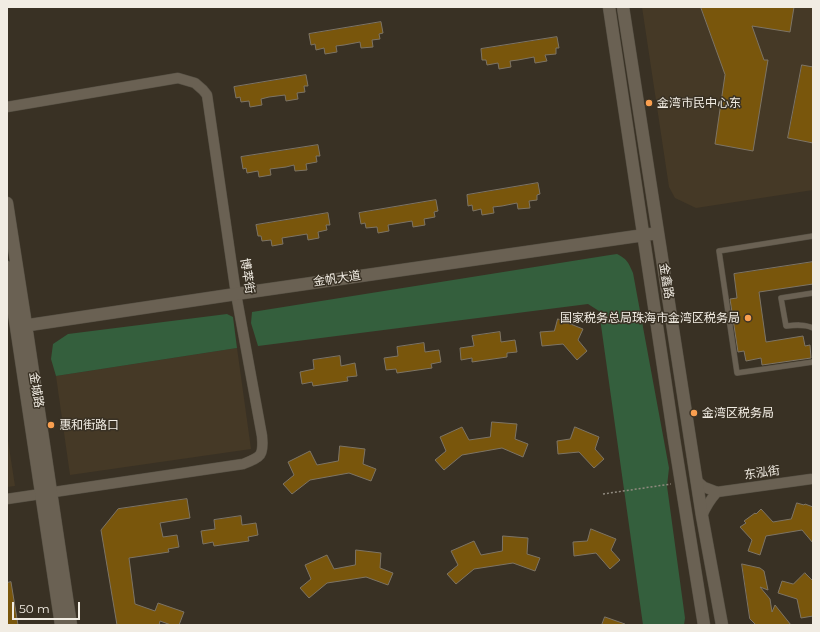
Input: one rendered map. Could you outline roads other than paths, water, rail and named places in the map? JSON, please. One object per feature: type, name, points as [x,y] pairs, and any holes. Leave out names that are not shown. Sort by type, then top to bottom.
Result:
[{"type":"street","name":"金鑫路","points":[[609,7],[703,623]]},
{"type":"street","name":"金鑫路","points":[[623,7],[702,516],[722,625]]},
{"type":"street","name":"博萃街","points":[[7,107],[178,78],[195,83],[207,95],[236,294],[262,436],[263,448],[260,456],[243,464],[46,493]]},
{"type":"street","name":"金城路","points":[[7,203],[21,326],[46,493],[61,625]]},
{"type":"street","name":"金帆大道","points":[[21,326],[658,233]]},
{"type":"street","name":"金城路","points":[[7,267],[21,326]]},
{"type":"street","name":"东泓街","points":[[717,492],[812,478]]},
{"type":"street","points":[[697,481],[704,487],[717,492],[705,507],[702,516]]},
{"type":"street","name":"金城路","points":[[46,493],[71,625]]},
{"type":"street","points":[[7,498],[46,493]]},
{"type":"lane","points":[[813,236],[719,251],[737,373],[813,362]]},
{"type":"lane","points":[[813,293],[781,298],[786,326],[803,325],[813,328]]},
{"type":"place","name":"金湾市民中心东","points":[[649,103]]},
{"type":"place","name":"国家税务总局珠海市金湾区税务局","points":[[748,318]]},
{"type":"place","name":"金湾区税务局","points":[[694,413]]},
{"type":"place","name":"惠和街路口","points":[[51,425]]}]
